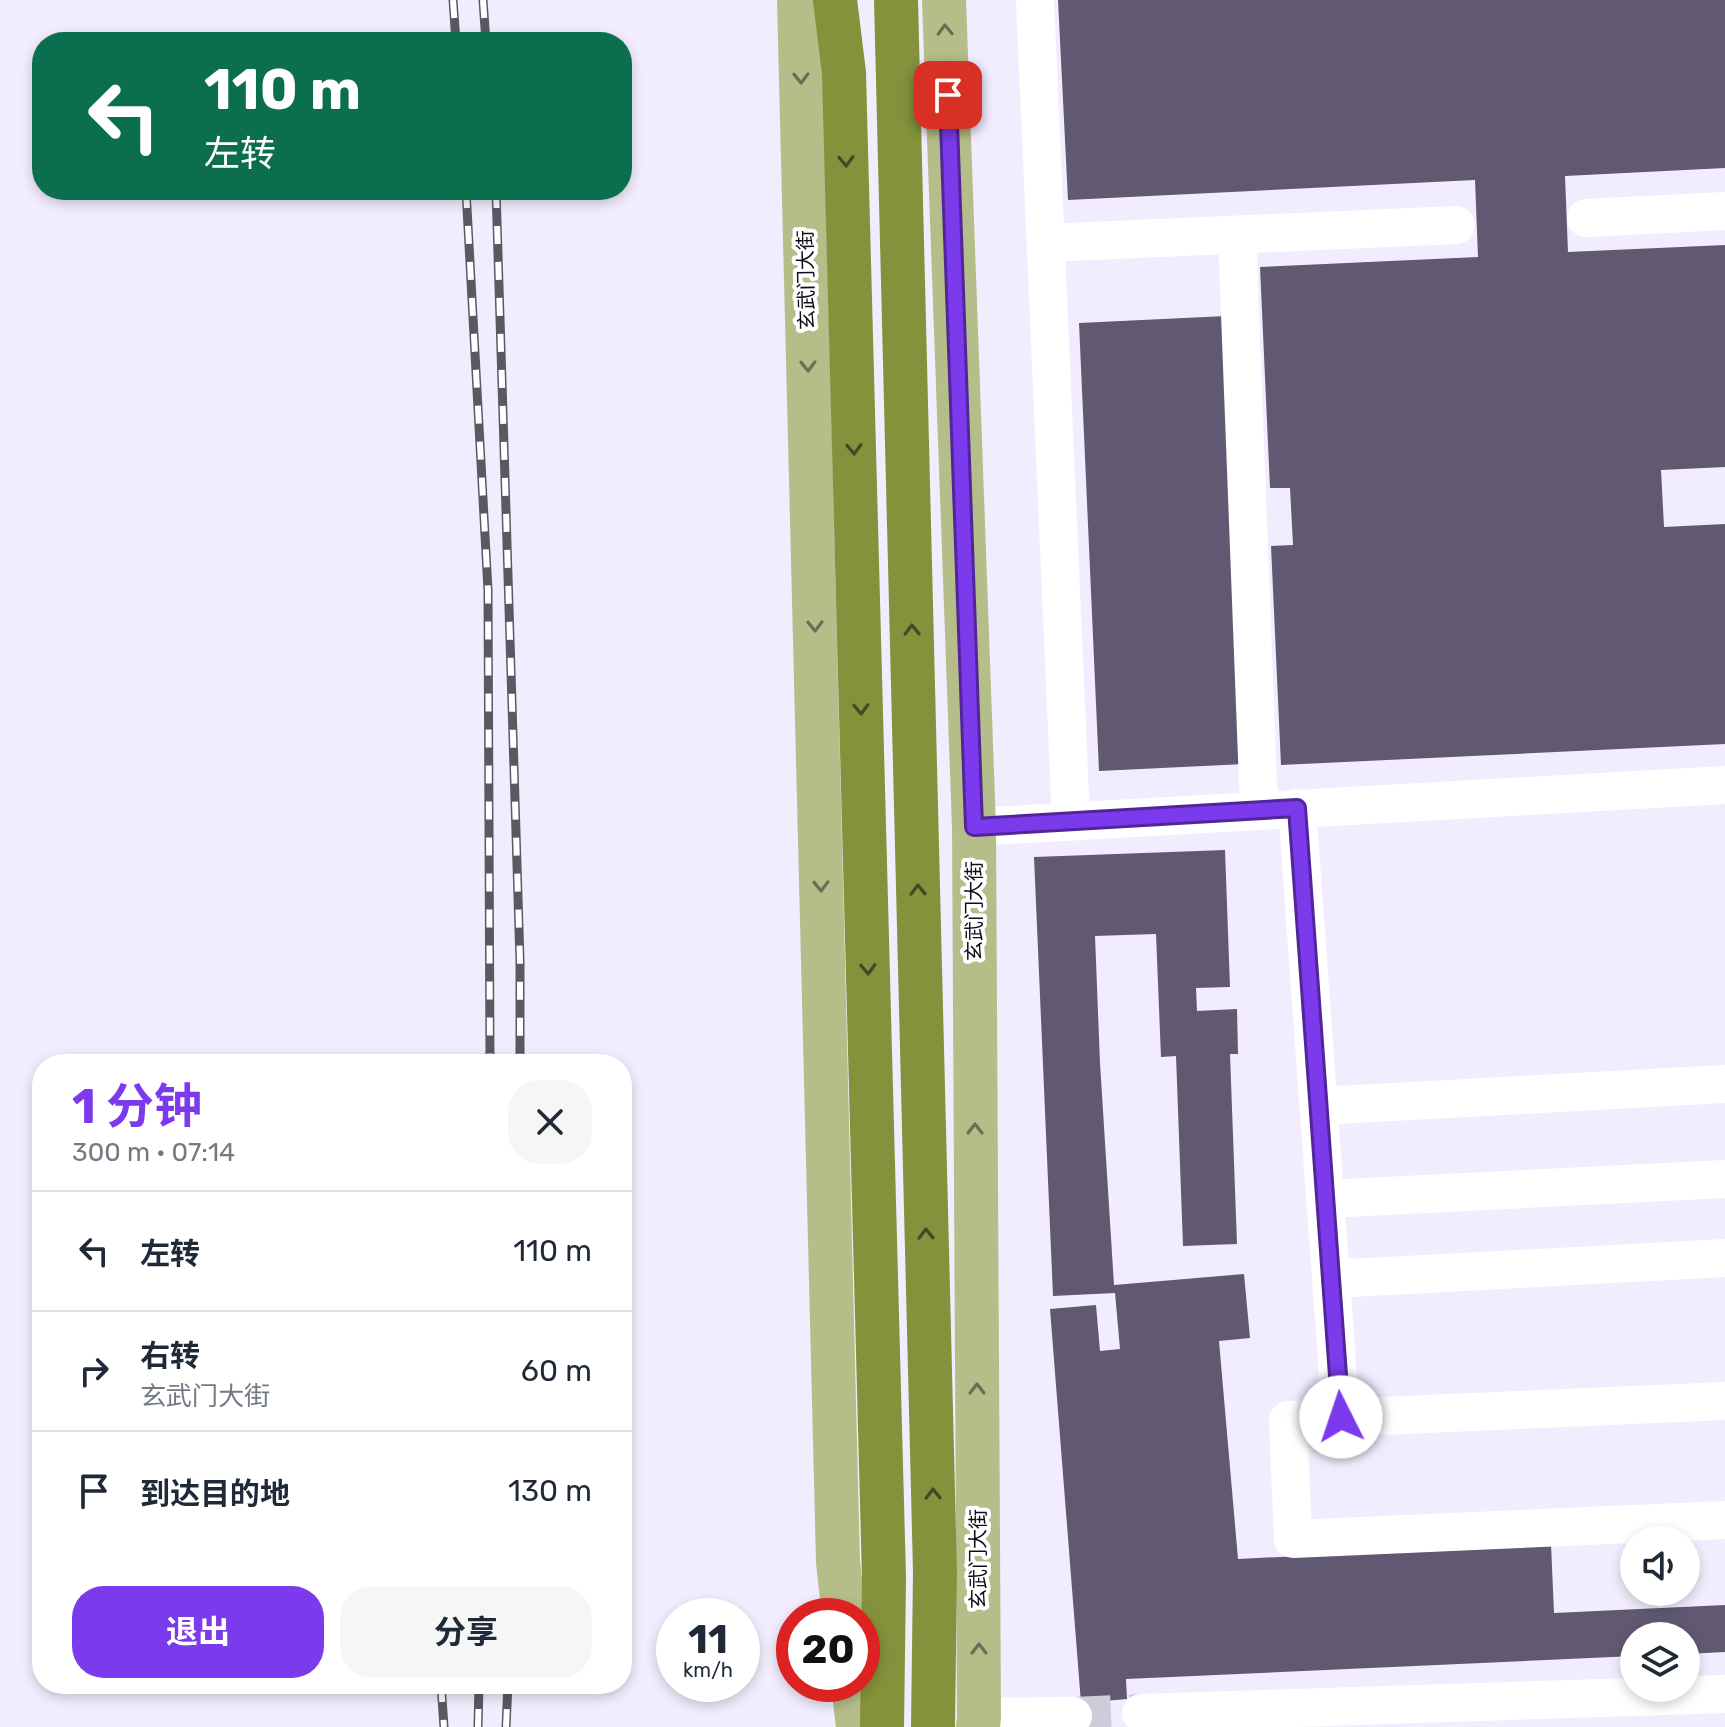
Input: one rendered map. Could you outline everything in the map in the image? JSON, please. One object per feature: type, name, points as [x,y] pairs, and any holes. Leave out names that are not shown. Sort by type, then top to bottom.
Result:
[{"type":"highway","points":[[835,0],[844,89],[884,1578],[882,1727]]},
{"type":"highway","points":[[896,0],[935,1572],[933,1727]]},
{"type":"main road","name":"玄武门大街","points":[[799,0],[838,1562],[842,1598]]},
{"type":"main road","name":"玄武门大街","points":[[944,0],[974,827],[978,1722]]},
{"type":"main road","points":[[855,1702],[858,1727]]},
{"type":"lane","points":[[1035,0],[1071,820]]},
{"type":"lane","points":[[1586,218],[1725,211]]},
{"type":"lane","points":[[1046,243],[1456,225]]},
{"type":"lane","points":[[1237,235],[1259,810]]},
{"type":"lane","points":[[974,827],[1725,785]]},
{"type":"lane","points":[[1297,808],[1341,1417]]},
{"type":"lane","points":[[1318,1106],[1725,1084]]},
{"type":"lane","points":[[1325,1199],[1725,1179]]},
{"type":"lane","points":[[1331,1279],[1725,1258]]},
{"type":"lane","points":[[1725,1415],[1725,1401],[1288,1420],[1293,1539],[1725,1520]]},
{"type":"lane","points":[[1141,1713],[1725,1694]]},
{"type":"lane","points":[[978,1722],[1073,1716]]},
{"type":"building","points":[[1058,0],[1725,0],[1725,168],[1565,176],[1568,252],[1725,245],[1725,467],[1661,470],[1664,527],[1725,524],[1725,744],[1281,765],[1271,546],[1293,545],[1290,488],[1270,488],[1260,267],[1478,257],[1475,180],[1068,200]]},
{"type":"building","points":[[1226,316],[1245,764],[1099,771],[1079,323]]},
{"type":"building","points":[[1225,850],[1230,987],[1196,988],[1197,1011],[1237,1009],[1238,1054],[1230,1054],[1237,1244],[1183,1246],[1176,1056],[1161,1057],[1156,934],[1095,936],[1114,1285],[1244,1274],[1250,1338],[1219,1341],[1238,1559],[1551,1544],[1554,1613],[1725,1605],[1725,1652],[1700,1653],[1700,1622],[1620,1622],[1620,1657],[1126,1679],[1127,1699],[1081,1703],[1050,1309],[1096,1305],[1100,1351],[1120,1349],[1115,1293],[1053,1296],[1034,857]]},
{"type":"tunnel","points":[[1073,1716],[1141,1713]]},
{"type":"railway","points":[[453,0],[455,32]]},
{"type":"railway","points":[[483,0],[485,32]]},
{"type":"railway","points":[[467,200],[488,590],[490,1054]]},
{"type":"railway","points":[[496,200],[520,961],[520,1054]]},
{"type":"railway","points":[[442,1694],[444,1727]]},
{"type":"railway","points":[[478,1727],[479,1694]]},
{"type":"railway","points":[[506,1727],[508,1694]]},
{"type":"route","points":[[948,95],[974,827],[1297,808],[1341,1417]]}]
